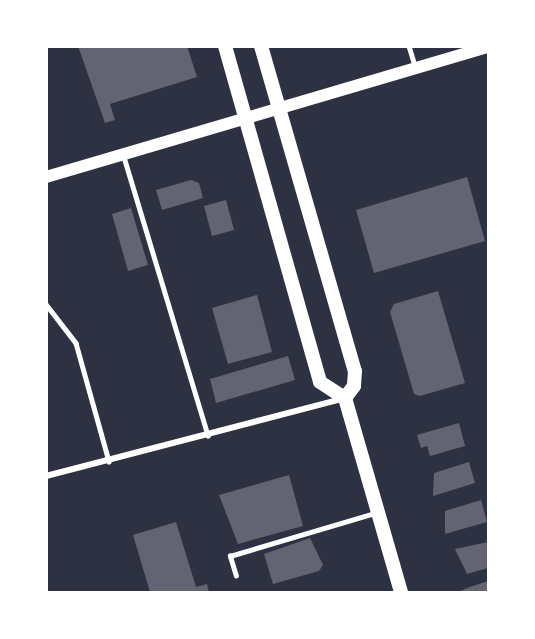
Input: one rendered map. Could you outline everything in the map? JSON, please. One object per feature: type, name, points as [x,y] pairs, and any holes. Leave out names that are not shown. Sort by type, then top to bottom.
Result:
[{"type":"main road","points":[[225,46],[320,382],[345,398],[401,592]]},
{"type":"main road","points":[[261,46],[355,371],[354,386],[345,398]]},
{"type":"main road","points":[[46,177],[489,47]]},
{"type":"street","points":[[46,476],[208,436],[345,398]]},
{"type":"lane","points":[[409,46],[416,69]]},
{"type":"lane","points":[[124,154],[208,436]]},
{"type":"lane","points":[[46,304],[76,343],[109,461]]},
{"type":"lane","points":[[236,576],[230,556],[378,512]]},
{"type":"building","points":[[78,46],[187,46],[197,77],[110,104],[115,120],[105,123]]},
{"type":"building","points":[[467,177],[485,241],[374,273],[356,210]]},
{"type":"building","points":[[191,180],[199,183],[203,198],[162,210],[156,190]]},
{"type":"building","points":[[226,200],[234,230],[212,236],[204,206]]},
{"type":"building","points":[[131,208],[148,265],[128,271],[112,214]]},
{"type":"building","points":[[438,291],[465,383],[420,396],[414,394],[390,312],[394,304]]},
{"type":"building","points":[[257,295],[272,352],[228,364],[212,308]]},
{"type":"building","points":[[288,356],[295,380],[216,403],[210,379]]},
{"type":"building","points":[[459,423],[465,446],[430,456],[427,446],[421,448],[417,435]]},
{"type":"building","points":[[469,462],[475,483],[433,496],[434,473]]},
{"type":"building","points":[[289,475],[303,526],[238,544],[219,495]]},
{"type":"building","points":[[481,500],[487,522],[445,534],[445,511]]},
{"type":"building","points":[[176,522],[196,587],[207,584],[209,592],[150,592],[133,535]]},
{"type":"building","points":[[310,538],[323,565],[319,571],[273,584],[264,554]]},
{"type":"building","points":[[488,542],[488,568],[467,574],[455,549]]},
{"type":"building","points":[[488,581],[488,592],[459,592],[467,588]]}]
